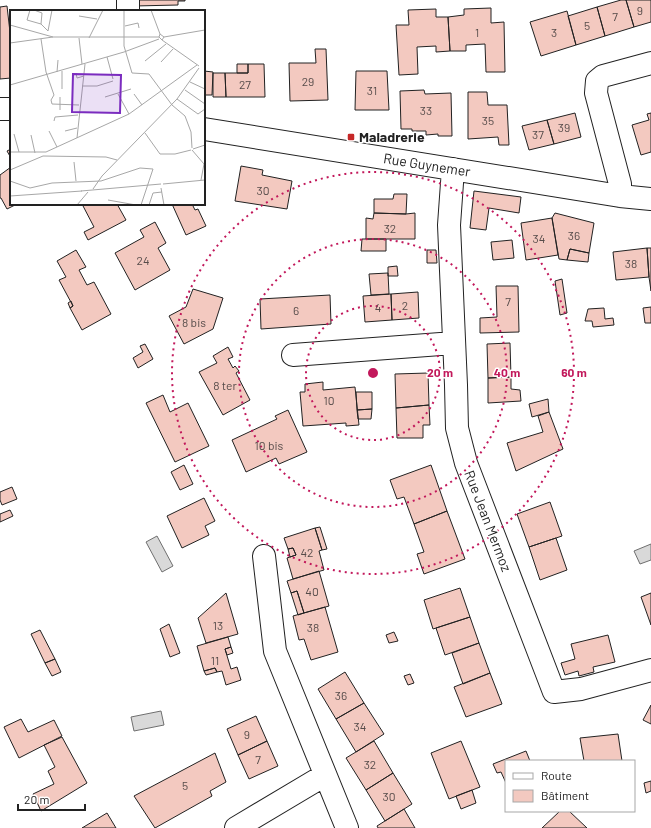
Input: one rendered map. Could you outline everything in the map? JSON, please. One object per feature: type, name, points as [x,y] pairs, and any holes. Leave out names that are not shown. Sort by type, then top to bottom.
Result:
[{"type":"street","points":[[620,196],[620,184],[596,93],[596,82],[604,76],[651,62]]},
{"type":"street","points":[[0,109],[10,110]]},
{"type":"street","name":"Rue Guynemer","points":[[205,129],[453,170],[620,196],[651,199]]},
{"type":"street","name":"Rue Jean Mermoz","points":[[453,170],[450,225],[457,428],[466,463],[554,692],[581,689],[651,670]]},
{"type":"street","points":[[293,355],[454,343]]},
{"type":"street","points":[[264,556],[275,651],[347,828]]},
{"type":"street","points":[[236,828],[325,775]]},
{"type":"shaded area","points":[[157,536],[173,566],[162,572],[146,542]]},
{"type":"shaded area","points":[[651,544],[651,560],[640,564],[634,551]]},
{"type":"shaded area","points":[[161,711],[164,725],[134,731],[131,717]]},
{"type":"building","points":[[134,0],[185,1],[178,1],[178,5],[134,6]]},
{"type":"building","points":[[626,0],[634,27],[605,36],[597,7]]},
{"type":"building","points":[[626,0],[651,0],[651,22],[634,27]]},
{"type":"building","points":[[7,6],[10,32],[10,78],[0,79],[0,7]]},
{"type":"building","points":[[597,7],[605,36],[576,45],[568,16]]},
{"type":"building","points":[[491,8],[491,23],[504,22],[505,72],[486,72],[485,44],[466,45],[466,51],[450,51],[448,17],[464,15],[464,9]]},
{"type":"building","points":[[436,9],[436,17],[448,17],[450,51],[436,52],[436,46],[417,47],[418,74],[399,75],[396,25],[409,25],[408,10]]},
{"type":"building","points":[[567,11],[576,45],[541,56],[530,22]]},
{"type":"building","points":[[315,49],[326,49],[328,100],[290,101],[289,63],[316,63]]},
{"type":"building","points":[[237,64],[248,64],[248,73],[237,73]]},
{"type":"building","points":[[248,64],[264,64],[265,97],[226,97],[225,73],[248,73]]},
{"type":"building","points":[[205,71],[213,72],[212,95],[205,95]]},
{"type":"building","points":[[356,71],[387,71],[389,110],[355,110]]},
{"type":"building","points":[[213,73],[225,73],[226,97],[213,97]]},
{"type":"building","points":[[424,90],[425,94],[451,93],[452,136],[438,136],[438,134],[426,135],[426,131],[401,129],[400,91]]},
{"type":"building","points":[[468,92],[487,92],[488,105],[507,105],[509,145],[499,145],[498,137],[468,139]]},
{"type":"building","points":[[575,113],[581,137],[554,144],[547,120]]},
{"type":"building","points":[[651,113],[651,152],[641,155],[632,125],[649,120],[647,114]]},
{"type":"building","points":[[547,120],[554,144],[529,150],[522,126]]},
{"type":"building","points":[[10,150],[10,156],[7,151]]},
{"type":"building","points":[[241,166],[263,170],[262,175],[292,181],[287,209],[235,201]]},
{"type":"building","points":[[10,168],[10,205],[15,205],[7,209],[0,198],[0,175]]},
{"type":"building","points":[[474,191],[521,197],[519,213],[489,208],[486,230],[470,228]]},
{"type":"building","points":[[394,194],[407,194],[406,214],[374,213],[374,199],[393,199]]},
{"type":"building","points":[[83,205],[118,205],[126,220],[88,240],[84,232],[94,227]]},
{"type":"building","points":[[172,205],[192,205],[195,210],[198,209],[206,226],[186,235]]},
{"type":"building","points":[[374,213],[415,213],[415,239],[366,239],[366,218],[373,219]]},
{"type":"building","points":[[555,213],[594,223],[589,253],[570,249],[567,260],[559,259],[552,218]]},
{"type":"building","points":[[552,218],[558,255],[526,260],[521,223]]},
{"type":"building","points":[[155,222],[166,243],[158,248],[170,270],[135,290],[115,253],[144,237],[140,230]]},
{"type":"building","points":[[362,239],[386,239],[386,251],[361,251]]},
{"type":"building","points":[[512,240],[514,258],[493,260],[491,242]]},
{"type":"building","points":[[647,248],[651,248],[651,291],[649,277]]},
{"type":"building","points":[[647,248],[649,277],[616,280],[613,252]]},
{"type":"building","points":[[570,249],[589,253],[588,262],[567,260]]},
{"type":"building","points":[[76,250],[86,267],[79,270],[87,285],[94,282],[111,314],[82,330],[70,308],[73,306],[59,280],[66,277],[57,261]]},
{"type":"building","points":[[427,250],[436,250],[437,263],[427,263]]},
{"type":"building","points":[[397,266],[398,276],[388,276],[388,267]]},
{"type":"building","points":[[388,273],[389,294],[371,295],[369,274]]},
{"type":"building","points":[[562,279],[567,313],[560,315],[555,281]]},
{"type":"building","points":[[496,286],[518,286],[519,332],[480,333],[480,318],[497,317]]},
{"type":"building","points":[[193,289],[223,298],[213,329],[184,344],[169,316],[186,307]]},
{"type":"building","points":[[418,292],[419,318],[392,320],[391,294]]},
{"type":"building","points":[[391,294],[392,320],[365,322],[363,296]]},
{"type":"building","points":[[330,295],[331,324],[261,329],[260,299]]},
{"type":"building","points":[[71,301],[73,306],[70,308],[68,303]]},
{"type":"building","points":[[651,307],[651,323],[645,323],[643,308]]},
{"type":"building","points":[[604,308],[605,319],[613,318],[614,325],[593,327],[592,321],[585,321],[588,309]]},
{"type":"building","points":[[510,343],[511,377],[488,378],[487,344]]},
{"type":"building","points":[[145,344],[153,359],[138,368],[133,358],[143,352],[140,346]]},
{"type":"building","points":[[228,347],[233,357],[228,359],[233,368],[235,366],[239,371],[236,373],[250,400],[223,415],[199,372],[217,363],[213,356]]},
{"type":"building","points":[[428,373],[429,405],[396,408],[395,374]]},
{"type":"building","points":[[511,377],[511,389],[520,390],[521,401],[488,403],[488,378]]},
{"type":"building","points":[[323,382],[323,390],[355,387],[359,425],[346,426],[346,423],[303,426],[300,392],[305,392],[305,384]]},
{"type":"building","points":[[356,392],[372,392],[372,409],[357,410]]},
{"type":"building","points":[[163,395],[170,412],[188,403],[209,446],[175,462],[146,403]]},
{"type":"building","points":[[548,399],[549,412],[532,417],[529,404]]},
{"type":"building","points":[[429,405],[430,425],[423,425],[423,438],[397,438],[396,408]]},
{"type":"building","points":[[372,409],[371,419],[358,419],[357,410]]},
{"type":"building","points":[[288,410],[307,452],[279,464],[276,458],[246,472],[232,440],[277,419],[275,416]]},
{"type":"building","points":[[549,412],[563,449],[516,471],[507,443],[543,432],[538,416]]},
{"type":"building","points":[[184,465],[193,484],[180,490],[171,472]]},
{"type":"building","points":[[431,465],[447,511],[414,524],[404,497],[397,499],[390,480]]},
{"type":"building","points":[[12,487],[17,499],[2,505],[0,500],[0,492]]},
{"type":"building","points":[[204,498],[215,521],[205,526],[209,535],[182,548],[167,516]]},
{"type":"building","points":[[550,502],[562,536],[529,547],[517,514]]},
{"type":"building","points":[[10,510],[13,516],[0,522],[0,514]]},
{"type":"building","points":[[447,511],[465,559],[424,574],[417,554],[424,552],[414,524]]},
{"type":"building","points":[[320,527],[327,549],[322,550],[315,528]]},
{"type":"building","points":[[315,528],[322,550],[319,551],[324,570],[293,579],[287,558],[296,555],[293,548],[288,549],[284,538]]},
{"type":"building","points":[[556,538],[567,570],[540,580],[529,547]]},
{"type":"building","points":[[293,548],[296,555],[290,557],[288,549]]},
{"type":"building","points":[[319,571],[329,606],[304,613],[297,591],[291,593],[287,581]]},
{"type":"building","points":[[460,588],[470,617],[433,629],[424,600]]},
{"type":"building","points":[[297,591],[304,613],[298,615],[291,593]]},
{"type":"building","points":[[226,593],[238,634],[206,643],[198,618]]},
{"type":"building","points":[[651,593],[651,625],[641,597]]},
{"type":"building","points":[[325,607],[338,652],[311,660],[304,639],[299,640],[293,616]]},
{"type":"building","points":[[470,617],[479,643],[445,655],[436,628]]},
{"type":"building","points":[[169,624],[180,653],[170,657],[160,629]]},
{"type":"building","points":[[40,630],[55,659],[45,663],[31,634]]},
{"type":"building","points":[[394,632],[398,641],[389,643],[386,635]]},
{"type":"building","points":[[608,635],[615,662],[593,667],[594,672],[579,676],[578,671],[565,675],[561,663],[575,659],[571,644]]},
{"type":"building","points":[[228,637],[231,647],[225,649],[231,669],[237,667],[241,680],[226,685],[222,671],[217,672],[215,668],[204,671],[197,646]]},
{"type":"building","points":[[479,643],[490,673],[463,684],[452,653]]},
{"type":"building","points":[[231,647],[233,653],[227,655],[225,649]]},
{"type":"building","points":[[55,659],[61,672],[52,676],[45,663]]},
{"type":"building","points":[[215,668],[217,672],[206,675],[204,671]]},
{"type":"building","points":[[345,672],[364,703],[336,719],[318,689]]},
{"type":"building","points":[[490,673],[502,704],[466,717],[454,687]]},
{"type":"building","points":[[410,674],[414,683],[408,685],[404,676]]},
{"type":"building","points":[[364,703],[384,734],[356,752],[336,719]]},
{"type":"building","points":[[651,705],[651,724],[643,720]]},
{"type":"building","points":[[256,716],[267,741],[238,755],[227,729]]},
{"type":"building","points":[[21,719],[28,732],[54,720],[62,736],[19,758],[4,727]]},
{"type":"building","points":[[618,734],[622,760],[584,760],[580,738]]},
{"type":"building","points":[[62,737],[87,783],[41,811],[33,794],[54,784],[48,771],[55,767],[44,745]]},
{"type":"building","points":[[267,741],[278,766],[249,779],[238,755]]},
{"type":"building","points":[[374,741],[393,773],[366,790],[346,758]]},
{"type":"building","points":[[461,741],[480,787],[449,799],[431,753]]},
{"type":"building","points":[[526,751],[530,760],[505,760],[505,781],[501,772],[497,773],[493,764]]},
{"type":"building","points":[[215,753],[226,782],[210,791],[212,796],[155,828],[134,796]]},
{"type":"building","points":[[393,773],[412,804],[385,821],[366,790]]},
{"type":"building","points":[[651,781],[651,791],[646,793],[644,783]]},
{"type":"building","points":[[472,790],[476,803],[461,809],[456,796]]},
{"type":"building","points":[[404,809],[415,828],[378,828],[377,826]]},
{"type":"building","points":[[559,812],[570,812],[587,828],[542,828]]},
{"type":"building","points":[[107,813],[116,828],[82,828]]},
{"type":"place","name":"Maladrerie","points":[[351,137]]}]
